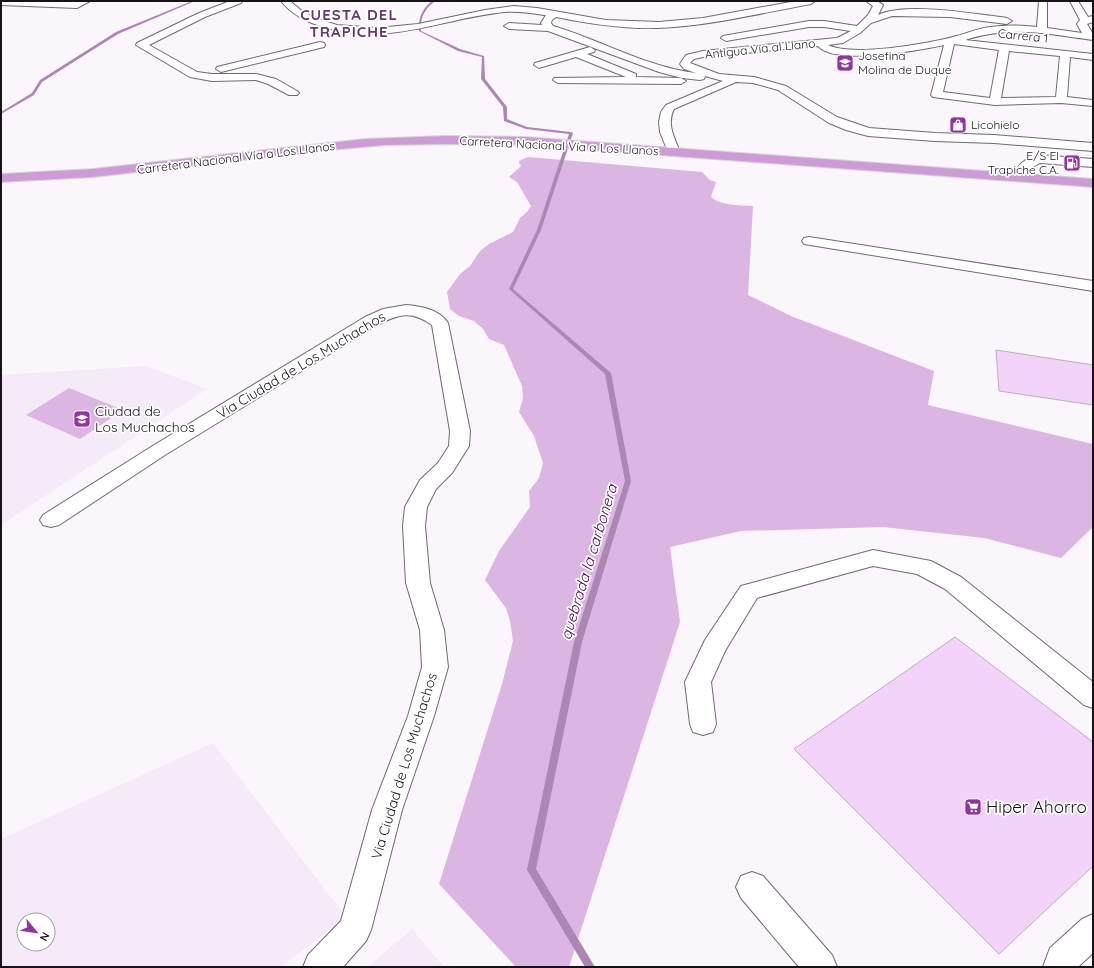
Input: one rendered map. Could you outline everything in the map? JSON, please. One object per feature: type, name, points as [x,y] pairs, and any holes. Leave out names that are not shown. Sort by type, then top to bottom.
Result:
[{"type":"highway","name":"Carretera Nacional Vía a Los Llanos","points":[[22,164],[82,164],[354,137],[399,134],[487,135],[1093,178]]},
{"type":"highway","name":"Carretera Nacional Vía a Los Llanos","points":[[1,178],[154,168],[343,145],[431,139],[533,142],[1093,183]]},
{"type":"street","points":[[1,2],[77,5],[86,1]]},
{"type":"street","points":[[238,1],[202,15],[141,45],[194,75],[201,77],[265,78],[293,93]]},
{"type":"street","points":[[285,1],[300,15],[314,22],[351,30],[387,30],[413,27],[497,10],[518,9],[614,23],[675,24],[811,1]]},
{"type":"street","name":"Antigua Vía al Llano","points":[[870,1],[878,5],[868,21],[852,35],[839,41],[703,54],[690,57],[685,62],[688,67],[718,77],[766,82],[782,88],[833,120],[868,132],[1093,147]]},
{"type":"street","points":[[1042,31],[1043,1]]},
{"type":"street","points":[[1074,1],[1078,9],[1089,20],[1082,24],[1090,37]]},
{"type":"street","points":[[868,21],[875,20],[890,13],[936,13],[1016,23],[1028,27],[1030,30]]},
{"type":"street","points":[[549,28],[546,23],[548,18],[555,14]]},
{"type":"street","points":[[726,38],[802,24],[824,24],[859,29]]},
{"type":"street","points":[[509,26],[549,28],[571,34],[651,65],[680,74],[718,77]]},
{"type":"street","points":[[819,44],[832,51],[842,52],[901,48],[950,41],[996,29],[1042,31],[1090,37]]},
{"type":"street","points":[[950,41],[937,95],[995,102],[1061,100],[1093,103]]},
{"type":"street","name":"Carrera 1","points":[[950,41],[1005,47],[1067,61],[1093,57]]},
{"type":"street","points":[[194,75],[320,45]]},
{"type":"street","points":[[539,65],[602,46]]},
{"type":"street","points":[[995,102],[1005,47]]},
{"type":"street","points":[[576,54],[638,78],[639,81]]},
{"type":"street","points":[[1061,100],[1067,61]]},
{"type":"street","points":[[558,80],[687,81],[718,77]]},
{"type":"street","points":[[672,147],[667,138],[664,121],[666,112],[670,107],[736,78]]},
{"type":"street","points":[[1022,173],[1025,165],[1040,159],[1093,163]]},
{"type":"street","points":[[809,241],[1093,286]]},
{"type":"street","name":"Via Ciudad de Los Muchachos","points":[[51,520],[164,447],[371,321],[391,312],[403,310],[423,312],[440,323],[456,402],[460,430],[459,446],[445,468],[427,485],[416,507],[414,526],[418,583],[432,630],[435,667],[421,716],[388,810],[355,930],[320,967]]},
{"type":"street","points":[[703,724],[698,682],[714,647],[750,592],[873,558],[923,567],[953,583],[1093,697]]},
{"type":"street","points":[[752,887],[820,967]]},
{"type":"street","points":[[1060,967],[1062,960],[1093,930]]},
{"type":"shaded area","points":[[528,157],[702,172],[710,180],[716,182],[711,197],[715,200],[730,204],[753,206],[748,295],[791,316],[934,371],[928,405],[1093,444],[1093,527],[1061,558],[984,538],[883,527],[741,531],[670,547],[680,622],[569,967],[516,967],[439,884],[502,684],[513,641],[510,621],[506,608],[485,580],[499,551],[530,507],[529,491],[539,478],[543,463],[534,436],[519,412],[523,398],[522,386],[504,345],[489,339],[483,329],[474,321],[459,316],[450,309],[447,292],[460,274],[470,266],[480,251],[489,244],[513,232],[520,218],[531,206],[517,182],[509,177],[521,166],[519,161]]},
{"type":"shaded area","name":"Ciudad de Los Muchachos","points":[[146,366],[207,389],[1,525],[1,375]]},
{"type":"shaded area","points":[[69,388],[123,410],[80,439],[26,415]]},
{"type":"shaded area","points":[[213,743],[346,917],[281,967],[1,967],[1,839]]},
{"type":"shaded area","points":[[412,929],[444,967],[368,967]]},
{"type":"building","points":[[996,350],[1093,365],[1093,405],[999,391]]},
{"type":"building","name":"Hiper Ahorro","points":[[955,637],[1093,742],[1093,866],[999,954],[794,749]]},
{"type":"waterway","points":[[1,113],[33,94],[41,81],[117,33],[194,1]]},
{"type":"waterway","name":"quebrada la carbonera","points":[[434,1],[422,13],[420,31],[459,50],[483,57],[483,79],[505,107],[505,120],[526,128],[571,133],[539,230],[511,289],[608,373],[628,481],[578,642],[531,870],[590,967]]},
{"type":"place","name":"Josefina Molina de Duque","points":[[845,63]]},
{"type":"place","name":"Licohielo","points":[[958,125]]},
{"type":"place","name":"E/S El Trapiche C.A.","points":[[1072,163]]},
{"type":"place","name":"Ciudad de Los Muchachos","points":[[82,419]]},
{"type":"place","name":"Hiper Ahorro","points":[[973,807]]},
{"type":"district","name":"CUESTA DEL TRAPICHE","points":[[349,24]]}]
